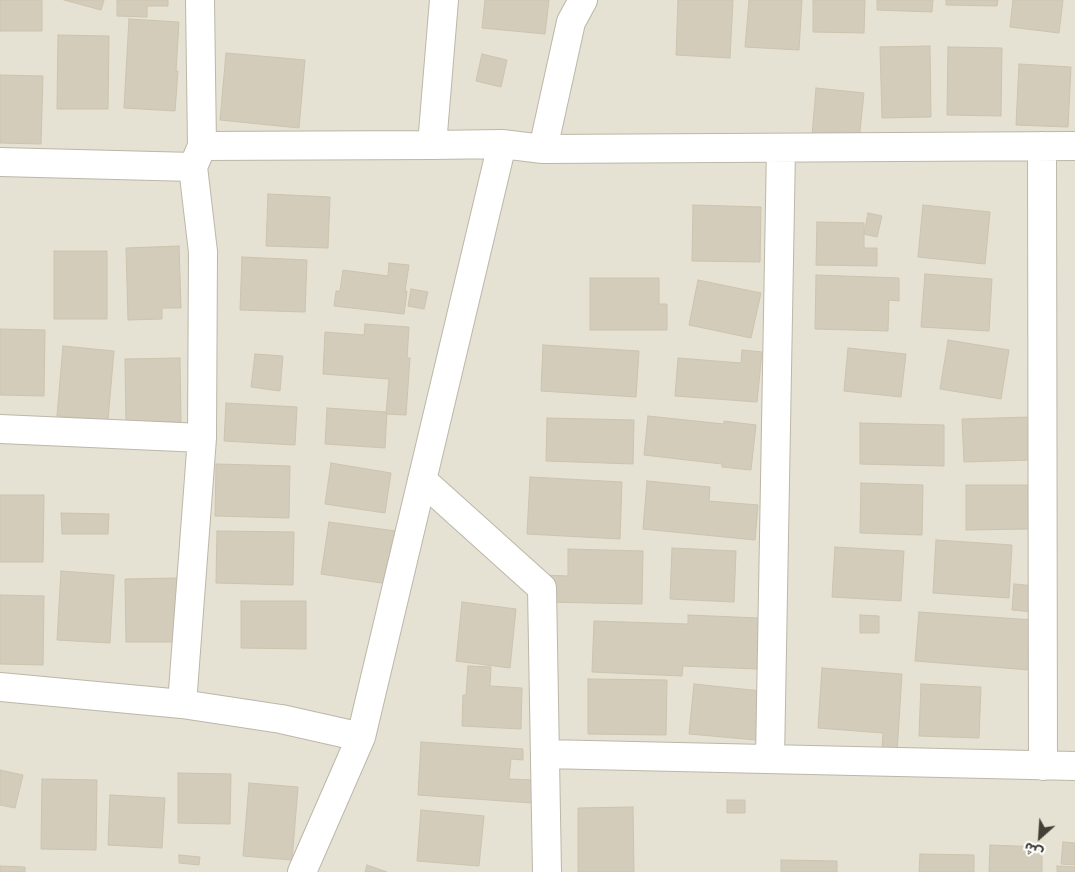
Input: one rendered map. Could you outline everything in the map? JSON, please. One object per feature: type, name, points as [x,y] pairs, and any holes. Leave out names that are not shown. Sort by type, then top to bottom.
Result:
[{"type":"street","points":[[182,704],[202,438],[203,252],[198,156],[200,0]]},
{"type":"street","points":[[432,145],[444,0]]},
{"type":"street","points":[[543,149],[571,22],[583,0]]},
{"type":"street","points":[[0,162],[198,156],[432,145],[502,144],[543,149],[1075,146]]},
{"type":"street","points":[[302,872],[361,737],[502,144]]},
{"type":"street","points":[[1042,146],[1043,766]]},
{"type":"street","points":[[770,760],[781,148]]},
{"type":"street","points":[[0,429],[202,438]]},
{"type":"street","points":[[422,480],[542,588],[548,872]]},
{"type":"street","points":[[0,687],[182,704],[281,719],[361,737]]},
{"type":"street","points":[[545,754],[1075,766]]},
{"type":"shaded area","points":[[0,0],[1075,0],[1075,872],[0,872]]},
{"type":"building","points":[[0,0],[42,0],[42,31],[0,31]]},
{"type":"building","points":[[64,0],[104,0],[101,10]]},
{"type":"building","points":[[117,0],[168,0],[168,6],[147,6],[147,17],[117,16]]},
{"type":"building","points":[[485,0],[549,0],[545,34],[482,28]]},
{"type":"building","points":[[678,0],[733,0],[730,58],[676,55]]},
{"type":"building","points":[[749,0],[802,0],[799,50],[745,47]]},
{"type":"building","points":[[813,0],[865,0],[864,33],[813,32]]},
{"type":"building","points":[[877,0],[933,0],[932,12],[877,10]]},
{"type":"building","points":[[946,0],[998,0],[997,6],[946,5]]},
{"type":"building","points":[[1013,0],[1063,0],[1059,33],[1010,27]]},
{"type":"building","points":[[129,19],[179,22],[175,111],[124,108]]},
{"type":"building","points":[[58,35],[109,36],[108,109],[57,109]]},
{"type":"building","points":[[930,46],[931,117],[882,118],[880,47]]},
{"type":"building","points":[[948,47],[1002,48],[1001,116],[947,115]]},
{"type":"building","points":[[226,53],[305,60],[299,128],[220,120]]},
{"type":"building","points":[[482,54],[507,60],[501,87],[476,81]]},
{"type":"building","points":[[1019,64],[1071,67],[1068,127],[1016,125]]},
{"type":"building","points":[[0,75],[43,76],[41,144],[0,143]]},
{"type":"building","points":[[816,88],[864,93],[859,140],[812,136]]},
{"type":"building","points":[[268,194],[330,197],[328,248],[266,246]]},
{"type":"building","points":[[693,205],[761,207],[760,262],[692,261]]},
{"type":"building","points":[[923,205],[990,212],[985,264],[918,257]]},
{"type":"building","points":[[868,213],[882,216],[877,237],[864,234]]},
{"type":"building","points":[[817,222],[864,223],[864,248],[877,248],[877,266],[816,265]]},
{"type":"building","points":[[179,246],[181,308],[162,308],[162,319],[128,320],[126,248]]},
{"type":"building","points":[[54,251],[107,251],[107,319],[54,319]]},
{"type":"building","points":[[242,257],[307,260],[305,312],[240,310]]},
{"type":"building","points":[[389,263],[409,265],[404,314],[334,306],[336,291],[340,291],[343,270],[388,276]]},
{"type":"building","points":[[925,274],[992,279],[989,331],[921,327]]},
{"type":"building","points":[[816,275],[899,278],[899,301],[889,300],[888,331],[815,329]]},
{"type":"building","points":[[590,278],[659,278],[659,304],[667,304],[667,330],[590,330]]},
{"type":"building","points":[[698,280],[761,293],[751,338],[689,325]]},
{"type":"building","points":[[411,289],[428,292],[424,309],[408,306]]},
{"type":"building","points":[[365,324],[409,327],[407,358],[410,358],[406,415],[386,414],[389,379],[323,374],[325,332],[364,335]]},
{"type":"building","points":[[0,329],[45,330],[44,396],[0,395]]},
{"type":"building","points":[[948,340],[1009,350],[1001,399],[940,389]]},
{"type":"building","points":[[543,345],[639,351],[636,397],[541,391]]},
{"type":"building","points":[[63,346],[114,351],[108,420],[57,416]]},
{"type":"building","points":[[848,348],[906,354],[901,397],[844,391]]},
{"type":"building","points":[[742,350],[762,352],[757,402],[675,396],[678,358],[741,363]]},
{"type":"building","points":[[255,354],[283,356],[280,391],[251,387]]},
{"type":"building","points":[[180,358],[181,422],[126,423],[125,359]]},
{"type":"building","points":[[226,403],[297,407],[295,445],[224,441]]},
{"type":"building","points":[[327,408],[387,412],[385,448],[325,444]]},
{"type":"building","points":[[648,416],[724,424],[724,421],[756,425],[751,470],[722,467],[722,464],[644,455]]},
{"type":"building","points":[[1031,417],[1032,460],[964,462],[962,419]]},
{"type":"building","points":[[547,418],[634,420],[633,464],[546,461]]},
{"type":"building","points":[[860,423],[944,425],[944,466],[860,464]]},
{"type":"building","points":[[331,463],[391,473],[385,513],[325,504]]},
{"type":"building","points":[[216,464],[290,466],[289,518],[215,516]]},
{"type":"building","points":[[530,477],[622,482],[620,539],[527,534]]},
{"type":"building","points":[[647,481],[710,487],[709,501],[758,505],[755,540],[643,529]]},
{"type":"building","points":[[861,483],[923,485],[922,535],[860,533]]},
{"type":"building","points":[[966,485],[1030,485],[1030,529],[966,530]]},
{"type":"building","points":[[0,495],[44,495],[43,562],[0,562]]},
{"type":"building","points":[[61,513],[109,514],[108,534],[62,534]]},
{"type":"building","points":[[329,522],[396,531],[388,584],[321,574]]},
{"type":"building","points":[[217,531],[294,532],[293,585],[216,583]]},
{"type":"building","points":[[936,540],[1012,545],[1009,598],[933,593]]},
{"type":"building","points":[[835,547],[904,551],[901,601],[832,597]]},
{"type":"building","points":[[672,548],[736,551],[734,602],[670,599]]},
{"type":"building","points":[[568,549],[643,551],[642,604],[542,602],[542,575],[568,576]]},
{"type":"building","points":[[61,571],[114,575],[110,643],[57,640]]},
{"type":"building","points":[[178,578],[179,642],[126,642],[125,579]]},
{"type":"building","points":[[1014,584],[1035,586],[1033,612],[1012,610]]},
{"type":"building","points":[[0,595],[44,596],[43,665],[0,664]]},
{"type":"building","points":[[241,601],[306,601],[306,649],[241,648]]},
{"type":"building","points":[[462,602],[516,609],[510,668],[456,661]]},
{"type":"building","points":[[919,612],[1033,620],[1030,670],[915,661]]},
{"type":"building","points":[[688,615],[759,618],[757,669],[683,666],[682,676],[592,672],[594,621],[688,624]]},
{"type":"building","points":[[860,615],[879,616],[879,633],[860,633]]},
{"type":"building","points":[[468,666],[491,667],[490,686],[522,688],[521,729],[462,726],[463,695],[466,695]]},
{"type":"building","points":[[822,668],[902,674],[897,752],[882,751],[883,733],[818,728]]},
{"type":"building","points":[[588,679],[667,680],[666,735],[588,734]]},
{"type":"building","points":[[694,684],[761,691],[756,740],[689,734]]},
{"type":"building","points":[[921,684],[981,687],[979,738],[919,736]]},
{"type":"building","points":[[421,742],[523,749],[523,760],[511,759],[509,779],[534,780],[532,803],[418,795]]},
{"type":"building","points":[[0,770],[23,775],[15,808],[0,805]]},
{"type":"building","points":[[178,773],[231,774],[230,824],[178,823]]},
{"type":"building","points":[[42,779],[97,780],[96,850],[41,849]]},
{"type":"building","points":[[249,783],[298,787],[292,860],[243,856]]},
{"type":"building","points":[[110,795],[165,798],[162,848],[108,845]]},
{"type":"building","points":[[727,800],[745,800],[745,813],[727,813]]},
{"type":"building","points":[[633,807],[634,872],[578,872],[578,808]]},
{"type":"building","points":[[421,810],[484,816],[479,866],[417,861]]},
{"type":"building","points":[[1063,842],[1075,843],[1075,865],[1061,864]]},
{"type":"building","points":[[990,845],[1042,847],[1042,872],[989,872]]},
{"type":"building","points":[[920,854],[974,855],[974,872],[919,872]]},
{"type":"building","points":[[179,855],[200,857],[199,865],[179,863]]},
{"type":"building","points":[[781,860],[837,861],[837,872],[781,872]]},
{"type":"building","points":[[367,865],[387,872],[365,872]]},
{"type":"building","points":[[0,866],[25,867],[25,872],[0,872]]},
{"type":"building","points":[[1057,866],[1075,867],[1075,872],[1057,872]]}]
